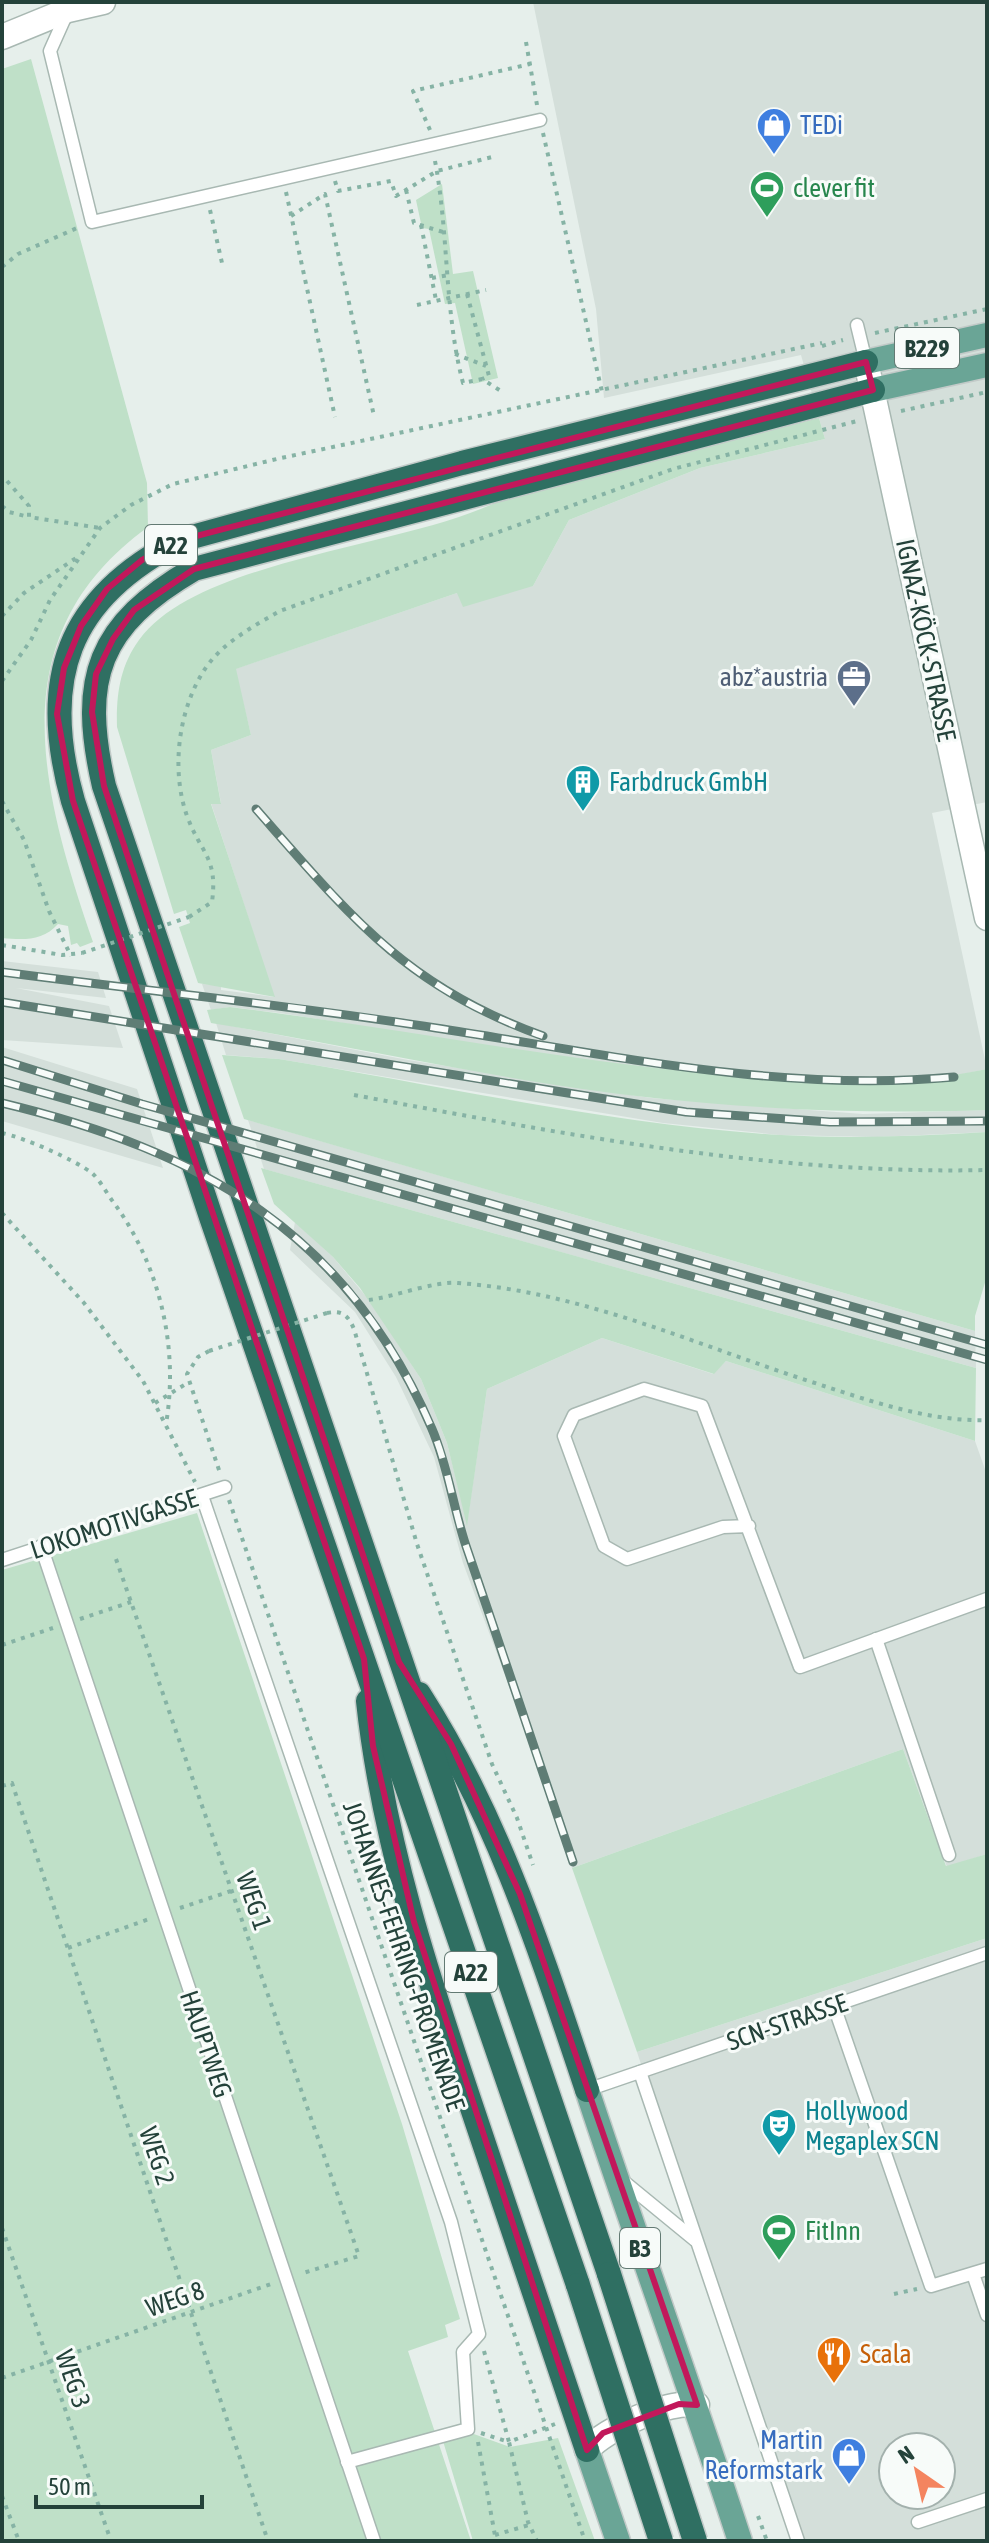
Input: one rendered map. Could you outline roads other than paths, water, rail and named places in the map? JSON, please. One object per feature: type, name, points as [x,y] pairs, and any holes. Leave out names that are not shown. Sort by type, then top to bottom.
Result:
[{"type":"highway","name":"A22","points":[[661,2541],[578,2285],[211,1217],[73,801],[61,758],[57,714],[64,668],[81,626],[107,589],[142,560],[181,540],[433,471],[866,362]]},
{"type":"highway","name":"A22","points":[[695,2541],[609,2274],[104,786],[95,748],[92,712],[96,674],[113,639],[134,610],[194,569],[873,390]]},
{"type":"highway","points":[[364,1659],[373,1746],[414,1922],[443,2020],[587,2450]]},
{"type":"highway","points":[[399,1662],[451,1744],[488,1816],[520,1894],[587,2090]]},
{"type":"main road","name":"B229","points":[[866,362],[987,335]]},
{"type":"main road","name":"B229","points":[[873,390],[987,365]]},
{"type":"main road","name":"B3","points":[[587,2090],[697,2405],[740,2541]]},
{"type":"main road","points":[[587,2450],[618,2541]]},
{"type":"street","points":[[2,37],[68,10],[103,2]]},
{"type":"street","name":"IGNAZ-KÖCK-STRASSE","points":[[866,362],[987,918]]},
{"type":"street","points":[[587,2450],[603,2433],[679,2404],[697,2405]]},
{"type":"lane","points":[[68,10],[50,51],[92,222],[540,120]]},
{"type":"lane","points":[[857,325],[866,362]]},
{"type":"lane","points":[[749,1526],[723,1527],[627,1559],[604,1546],[564,1436],[574,1415],[644,1389],[702,1406],[749,1526],[800,1667],[987,1599]]},
{"type":"lane","name":"LOKOMOTIVGASSE","points":[[2,1560],[225,1487]]},
{"type":"lane","points":[[202,1496],[451,2222],[479,2334],[463,2352],[468,2429],[347,2462]]},
{"type":"lane","name":"HAUPTWEG","points":[[41,1546],[374,2541]]},
{"type":"lane","points":[[876,1639],[949,1855]]},
{"type":"lane","name":"SCN-STRASSE","points":[[587,2090],[987,1953]]},
{"type":"lane","points":[[834,2006],[931,2286],[987,2269]]},
{"type":"lane","points":[[640,2072],[798,2541]]},
{"type":"lane","points":[[615,2175],[695,2240]]},
{"type":"lane","points":[[973,2274],[987,2315]]},
{"type":"lane","points":[[918,2522],[987,2499]]},
{"type":"railway","points":[[256,809],[352,914],[417,971],[495,1017],[543,1036]]},
{"type":"railway","points":[[2,972],[382,1020],[694,1068],[824,1080],[889,1081],[954,1077]]},
{"type":"railway","points":[[2,1002],[686,1112],[830,1122],[987,1121]]},
{"type":"railway","points":[[2,1060],[142,1104],[987,1345]]},
{"type":"railway","points":[[2,1081],[987,1360]]},
{"type":"railway","points":[[2,1103],[74,1123],[142,1147],[204,1176],[260,1210],[312,1252],[358,1302],[398,1361],[438,1443],[466,1546],[573,1862]]},
{"type":"place","name":"TEDi","points":[[774,156]]},
{"type":"place","name":"clever fit","points":[[767,219]]},
{"type":"place","name":"abz*austria","points":[[854,708]]},
{"type":"place","name":"Farbdruck GmbH","points":[[583,813]]},
{"type":"place","name":"Hollywood Megaplex SCN","points":[[779,2157]]},
{"type":"place","name":"FitInn","points":[[779,2262]]},
{"type":"place","name":"Scala","points":[[834,2385]]},
{"type":"place","name":"Martin Reformstark","points":[[849,2486]]}]
